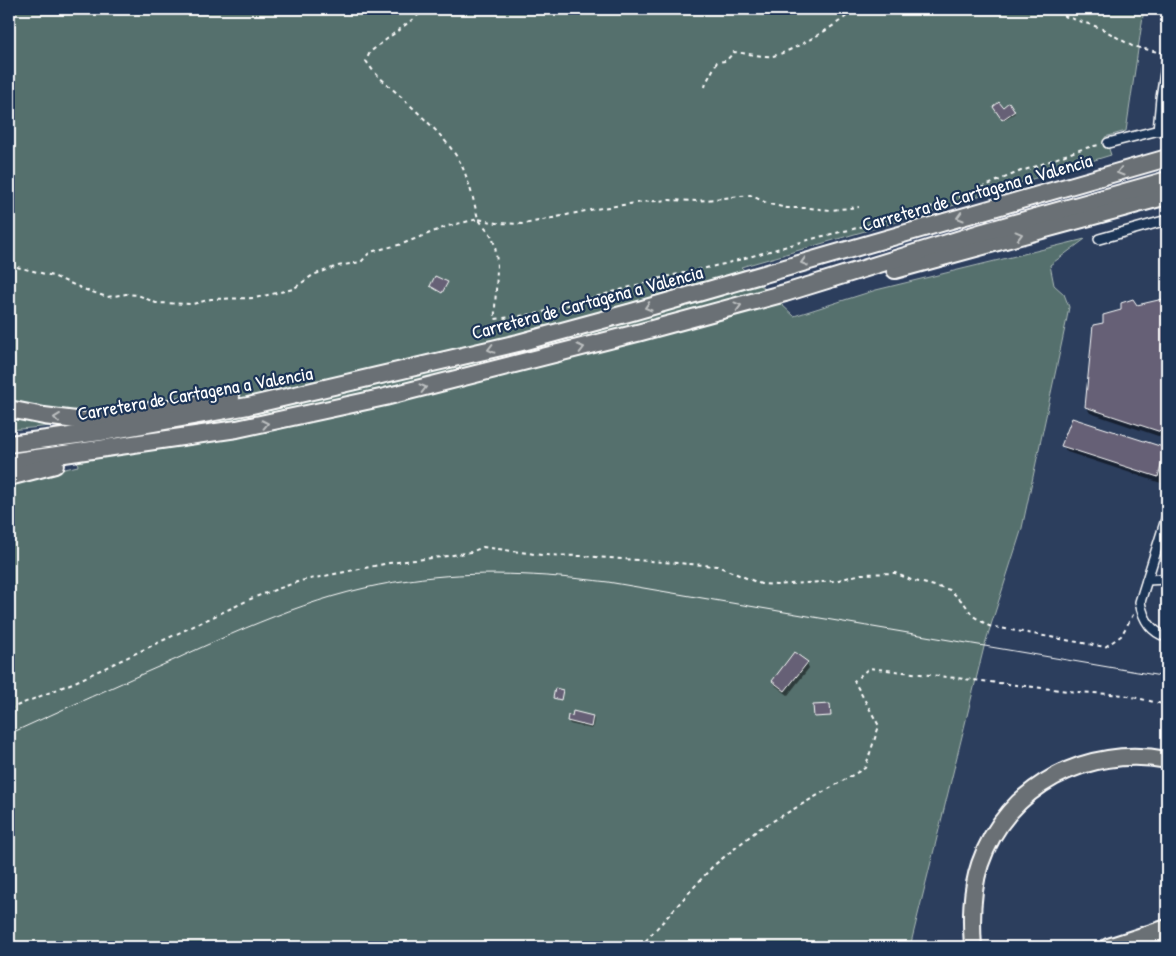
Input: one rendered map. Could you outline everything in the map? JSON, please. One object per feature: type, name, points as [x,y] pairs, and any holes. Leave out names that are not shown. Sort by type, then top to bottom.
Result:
[{"type":"highway","name":"Carretera de Cartagena a Valencia","points":[[9,444],[108,431],[197,416],[382,376],[586,325],[1167,158]]},
{"type":"highway","name":"Carretera de Cartagena a Valencia","points":[[9,462],[237,430],[385,397],[785,293],[927,248],[1167,180]]},
{"type":"highway","points":[[785,293],[853,283],[937,257],[1167,196]]},
{"type":"highway","points":[[9,409],[84,421],[382,376]]},
{"type":"highway","points":[[9,477],[58,464],[158,447],[237,430]]},
{"type":"highway","points":[[976,941],[972,902],[980,864],[988,844],[1000,826],[1028,794],[1060,773],[1096,760],[1133,756],[1167,760]]},
{"type":"highway","points":[[976,941],[980,892],[991,854],[1009,823],[1036,796],[1078,772],[1108,764],[1135,763],[1152,766],[1167,772]]},
{"type":"highway","points":[[1108,947],[1167,928]]},
{"type":"highway","points":[[1147,947],[1167,944]]},
{"type":"street","points":[[1108,143],[1163,130],[1161,98],[1167,60]]},
{"type":"street","points":[[1099,239],[1167,220]]},
{"type":"street","points":[[1167,516],[1140,602],[1143,617],[1158,634],[1167,637]]},
{"type":"street","points":[[1147,580],[1167,578]]},
{"type":"path","points":[[426,9],[370,52],[366,61],[374,72],[438,134],[461,164],[475,202],[478,219],[491,236],[497,258],[494,300],[495,319],[536,314],[665,277],[724,264],[945,203],[1065,154],[1108,143]]},
{"type":"path","points":[[705,88],[718,62],[726,61],[734,52],[772,56],[816,36],[843,19],[854,9]]},
{"type":"path","points":[[1049,9],[1100,28],[1132,46],[1167,54]]},
{"type":"path","points":[[9,265],[53,276],[107,297],[126,294],[138,295],[156,303],[193,304],[210,299],[255,298],[293,289],[313,274],[338,266],[361,262],[370,252],[402,244],[448,226],[478,219],[497,223],[524,224],[642,202],[669,200],[697,201],[750,195],[768,204],[787,208],[830,210],[859,207]]},
{"type":"path","points":[[9,709],[75,682],[255,597],[300,581],[389,563],[441,558],[471,552],[483,547],[542,555],[582,556],[717,566],[761,584],[776,585],[835,582],[861,574],[895,573],[911,580],[950,590],[964,603],[973,616],[989,626],[1106,647],[1121,636],[1140,602]]},
{"type":"path","points":[[640,947],[713,866],[759,829],[865,768],[879,726],[854,682],[869,668],[1077,692],[1124,695],[1167,705]]},
{"type":"green space","points":[[9,9],[1144,9],[1126,131],[1105,137],[1111,155],[983,194],[965,202],[741,267],[794,316],[876,290],[1085,239],[1050,265],[1054,285],[1064,294],[1069,307],[1066,323],[1022,528],[984,647],[910,947],[9,947],[9,486],[43,474],[78,466],[71,422],[9,403]]},
{"type":"green space","points":[[9,414],[53,423],[52,426],[9,430]]},
{"type":"building","points":[[999,102],[1003,107],[1009,102],[1015,111],[1002,120],[993,107]]},
{"type":"building","points":[[435,276],[448,282],[442,293],[430,286]]},
{"type":"building","points":[[1167,298],[1167,434],[1085,407],[1093,325],[1103,323],[1103,315],[1121,310],[1121,303],[1133,299],[1137,305]]},
{"type":"building","points":[[1072,418],[1166,448],[1158,477],[1061,446]]},
{"type":"building","points":[[794,652],[808,662],[785,691],[772,681]]},
{"type":"building","points":[[555,688],[563,690],[561,700],[553,698]]},
{"type":"building","points":[[830,704],[831,716],[814,717],[813,705]]},
{"type":"building","points":[[573,711],[593,716],[591,727],[567,721],[568,715],[572,716]]},
{"type":"tram line","points":[[9,734],[231,634],[289,611],[348,592],[378,585],[459,575],[533,575],[608,582],[1167,677]]}]
